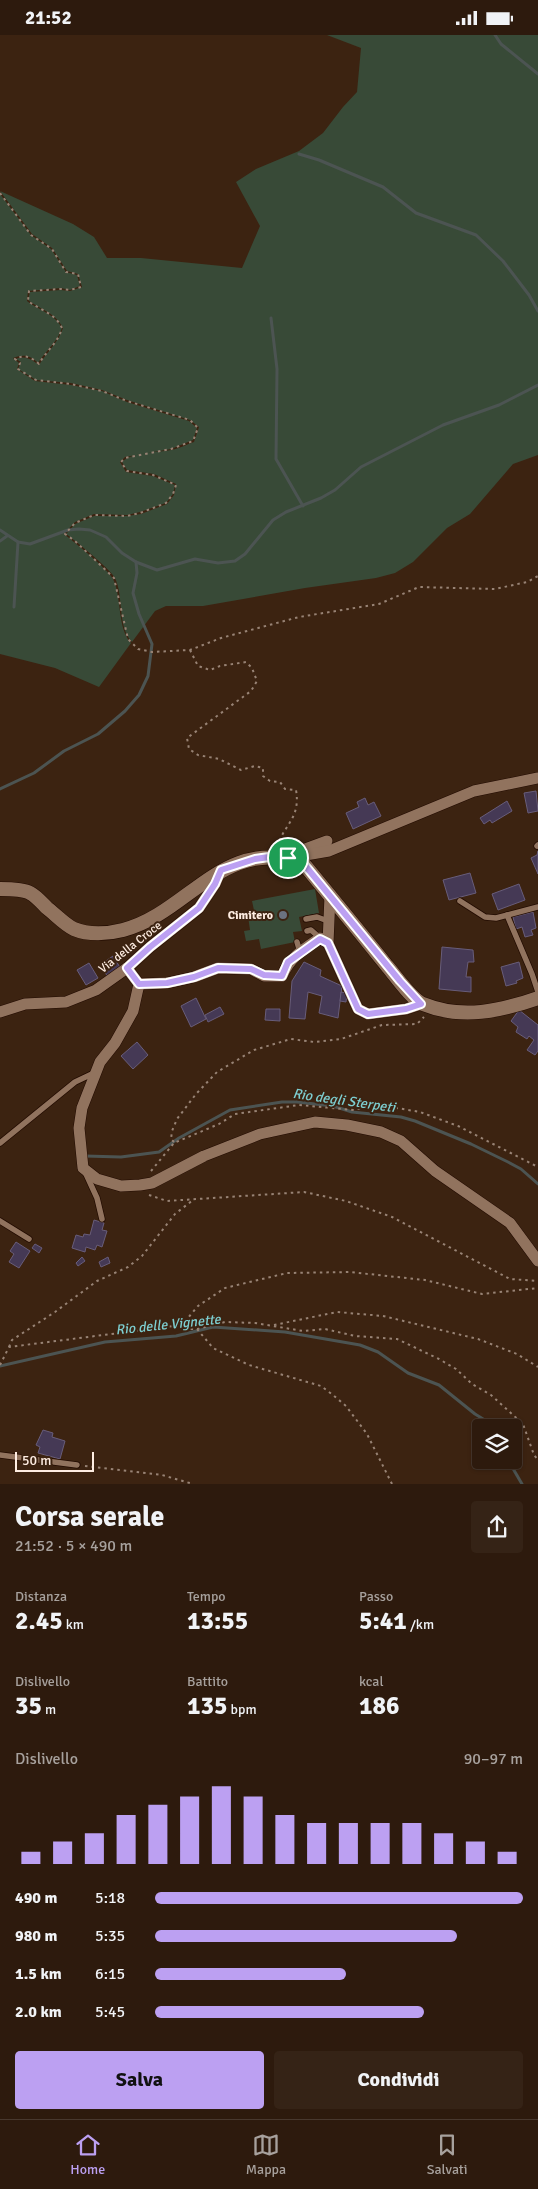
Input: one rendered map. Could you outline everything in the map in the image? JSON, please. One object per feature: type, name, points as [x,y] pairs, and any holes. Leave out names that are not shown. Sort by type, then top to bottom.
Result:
[{"type":"street","points":[[288,858],[329,851],[474,791],[538,778]]},
{"type":"street","points":[[288,858],[311,846],[326,841]]},
{"type":"street","points":[[0,889],[29,892],[73,929],[97,933],[122,931],[150,920],[221,870],[255,859],[276,856],[288,858],[303,863],[400,981],[425,1005]]},
{"type":"street","name":"Via della Croce","points":[[0,1012],[25,1004],[66,1002],[96,990],[127,968],[199,908],[215,884],[221,870]]},
{"type":"street","points":[[330,896],[324,941],[358,1009],[368,1014],[425,1005],[456,1012],[484,1013],[514,1007],[538,998]]},
{"type":"street","points":[[139,984],[167,983],[194,977],[218,968],[251,969],[264,975],[282,976],[288,962],[298,947],[324,941]]},
{"type":"street","points":[[127,968],[139,984],[133,1011],[115,1043],[100,1061],[82,1108],[79,1128],[83,1167],[96,1179],[121,1186],[152,1183],[204,1156],[269,1132],[314,1122],[381,1131],[401,1141],[435,1171],[510,1223],[538,1261]]},
{"type":"lane","points":[[460,901],[485,917],[507,915],[538,907]]},
{"type":"lane","points":[[507,915],[538,992]]},
{"type":"lane","points":[[306,919],[318,917],[328,921]]},
{"type":"lane","points":[[307,931],[311,930],[324,941]]},
{"type":"lane","points":[[0,1143],[75,1082],[96,1073]]},
{"type":"lane","points":[[83,1167],[97,1198],[102,1219]]},
{"type":"lane","points":[[0,1221],[29,1239]]},
{"type":"lane","points":[[0,1455],[77,1465]]},
{"type":"path","points":[[0,193],[32,235],[52,249],[66,272],[78,275],[81,287],[70,291],[60,289],[29,291],[28,301],[52,315],[59,321],[62,328],[59,339],[45,352],[39,364],[32,358],[21,356],[14,359],[20,363],[18,369],[36,380],[71,384],[102,391],[127,401],[190,420],[198,428],[193,441],[171,449],[125,458],[121,462],[126,471],[153,475],[176,485],[173,494],[166,503],[127,516],[94,515],[75,523],[65,534],[76,541],[114,578],[128,639],[138,649],[163,653],[190,650],[221,638],[298,617],[379,604],[419,587],[494,589],[527,583],[538,576]]},
{"type":"path","points":[[190,650],[198,666],[210,670],[220,666],[246,663],[252,668],[256,681],[251,691],[187,739],[189,749],[198,755],[219,759],[241,770],[255,766],[263,768],[263,776],[270,781],[280,782],[285,789],[296,790],[295,811],[291,824],[281,836],[277,846],[287,848],[288,858]]},
{"type":"path","points":[[174,1143],[172,1131],[177,1119],[196,1094],[217,1072],[254,1050],[291,1039],[314,1042],[341,1039],[382,1025],[417,1024],[425,1017],[425,1005]]},
{"type":"path","points":[[148,1194],[166,1201],[304,1192],[346,1201],[392,1217],[510,1279],[538,1281]]},
{"type":"path","points":[[0,1365],[12,1340],[55,1312],[97,1281],[128,1267],[142,1256],[175,1214],[195,1199]]},
{"type":"path","points":[[9,1347],[182,1325],[198,1306],[225,1288],[287,1273],[350,1272],[425,1280],[482,1294],[538,1288]]},
{"type":"path","points":[[271,1326],[337,1312],[382,1316],[478,1339],[517,1355],[538,1367]]},
{"type":"path","points":[[182,1325],[182,1329],[197,1329],[225,1322],[303,1331],[325,1329],[355,1336],[397,1339],[440,1359],[472,1384],[491,1395],[523,1424],[534,1455],[538,1460]]},
{"type":"path","points":[[197,1329],[213,1348],[249,1365],[321,1385],[346,1406],[367,1435],[392,1484]]},
{"type":"path","points":[[77,1465],[162,1475],[193,1484]]},
{"type":"green space","points":[[327,35],[538,35],[538,455],[513,464],[470,514],[447,528],[413,562],[395,573],[376,578],[203,606],[166,606],[155,611],[132,642],[124,628],[118,586],[115,578],[100,562],[66,534],[75,524],[94,516],[141,514],[167,504],[174,495],[176,484],[154,474],[127,470],[122,462],[139,454],[174,449],[194,442],[199,427],[190,420],[102,390],[71,383],[36,380],[18,369],[21,362],[16,359],[20,358],[29,359],[39,365],[63,328],[52,315],[28,300],[30,292],[70,291],[82,287],[78,274],[67,271],[52,248],[32,234],[0,191],[73,224],[94,237],[107,258],[141,258],[242,268],[260,226],[236,182],[256,169],[299,151],[323,133],[357,92],[361,48]]},
{"type":"green space","points":[[0,194],[31,235],[51,249],[66,272],[77,275],[80,286],[70,290],[61,288],[28,291],[27,301],[55,319],[62,328],[57,338],[38,363],[27,356],[13,358],[19,363],[17,369],[35,381],[102,391],[127,402],[189,421],[197,428],[193,440],[171,449],[125,457],[120,462],[126,472],[153,476],[175,485],[173,494],[166,503],[127,515],[94,514],[75,522],[64,534],[98,562],[113,579],[118,594],[124,629],[131,643],[99,687],[55,668],[0,654]]},
{"type":"green space","points":[[315,889],[319,913],[299,917],[302,931],[293,932],[295,942],[261,949],[259,939],[246,941],[244,931],[250,930],[248,916],[255,915],[252,901]]},
{"type":"building","points":[[536,791],[538,811],[528,813],[524,793]]},
{"type":"building","points":[[365,798],[368,805],[374,802],[381,816],[353,829],[346,813],[359,807],[357,802]]},
{"type":"building","points":[[507,801],[512,811],[492,823],[490,820],[484,824],[480,818]]},
{"type":"building","points":[[538,851],[538,874],[531,858],[537,855]]},
{"type":"building","points":[[470,873],[476,893],[449,900],[443,880]]},
{"type":"building","points":[[519,884],[525,900],[498,910],[492,894]]},
{"type":"building","points":[[533,912],[536,928],[531,930],[533,935],[525,937],[522,927],[516,929],[513,917]]},
{"type":"building","points":[[442,947],[473,950],[474,962],[468,962],[466,977],[471,977],[471,992],[439,989]]},
{"type":"building","points":[[113,956],[121,969],[108,977],[100,965]]},
{"type":"building","points":[[304,962],[321,970],[320,976],[342,986],[338,1018],[319,1013],[322,996],[308,992],[305,1019],[289,1018],[292,981]]},
{"type":"building","points":[[519,962],[523,978],[516,981],[517,983],[506,986],[501,967]]},
{"type":"building","points":[[89,963],[98,978],[86,985],[77,970]]},
{"type":"building","points":[[341,992],[347,993],[346,1002],[340,1001]]},
{"type":"building","points":[[196,998],[206,1019],[191,1027],[181,1006]]},
{"type":"building","points":[[220,1007],[224,1014],[208,1022],[205,1015]]},
{"type":"building","points":[[266,1009],[280,1009],[280,1021],[265,1020]]},
{"type":"building","points":[[519,1010],[538,1025],[538,1051],[535,1055],[527,1050],[534,1040],[529,1036],[527,1039],[516,1032],[518,1027],[511,1021]]},
{"type":"building","points":[[137,1042],[148,1055],[133,1069],[121,1056]]},
{"type":"building","points":[[94,1220],[104,1223],[102,1230],[107,1231],[102,1247],[97,1245],[95,1250],[86,1247],[85,1252],[72,1248],[76,1235],[83,1237],[84,1234],[90,1235]]},
{"type":"building","points":[[16,1242],[30,1251],[19,1268],[9,1262],[14,1254],[10,1251]]},
{"type":"building","points":[[35,1244],[42,1248],[39,1253],[32,1248]]},
{"type":"building","points":[[82,1257],[85,1261],[78,1266],[76,1263]]},
{"type":"building","points":[[108,1257],[110,1263],[101,1267],[99,1262]]},
{"type":"building","points":[[43,1430],[53,1433],[52,1437],[65,1441],[60,1459],[38,1453],[40,1447],[36,1445]]},
{"type":"waterway","points":[[495,35],[501,44],[538,74]]},
{"type":"waterway","points":[[299,154],[319,160],[383,187],[416,213],[476,235],[503,261],[529,295],[538,311]]},
{"type":"waterway","points":[[271,318],[277,369],[276,459],[303,506]]},
{"type":"waterway","points":[[0,530],[18,542],[30,544],[68,530],[90,530],[106,537],[122,553],[136,562],[157,570],[195,559],[218,563],[235,561],[245,554],[273,520],[286,512],[321,498],[335,490],[361,467],[443,425],[499,405],[538,385]]},
{"type":"waterway","points":[[0,541],[7,536]]},
{"type":"waterway","points":[[14,607],[18,542]]},
{"type":"waterway","points":[[0,789],[34,773],[64,751],[98,734],[125,711],[139,695],[148,676],[152,644],[139,614],[133,593],[137,573],[136,562]]},
{"type":"waterway","name":"Rio degli Sterpeti","points":[[85,1156],[121,1157],[159,1152],[179,1138],[230,1110],[282,1102],[297,1102],[333,1106],[352,1112],[401,1117],[415,1121],[471,1144],[508,1162],[521,1169],[538,1184]]},
{"type":"waterway","name":"Rio delle Vignette","points":[[0,1366],[105,1342],[176,1336],[213,1327],[285,1332],[360,1345],[378,1352],[408,1373],[439,1385],[483,1419]]},
{"type":"waterway","name":"Rio delle Vignette","points":[[513,1469],[522,1484]]},
{"type":"place","name":"Cimitero","points":[[283,915]]},
{"type":"route","points":[[276,856],[288,858],[303,863],[421,1004],[406,1009],[368,1014],[358,1009],[328,943],[320,939],[302,950],[288,962],[282,976],[264,975],[251,969],[218,968],[194,977],[167,983],[139,984],[127,968],[199,908],[215,884],[221,870],[255,859],[276,856]]}]
